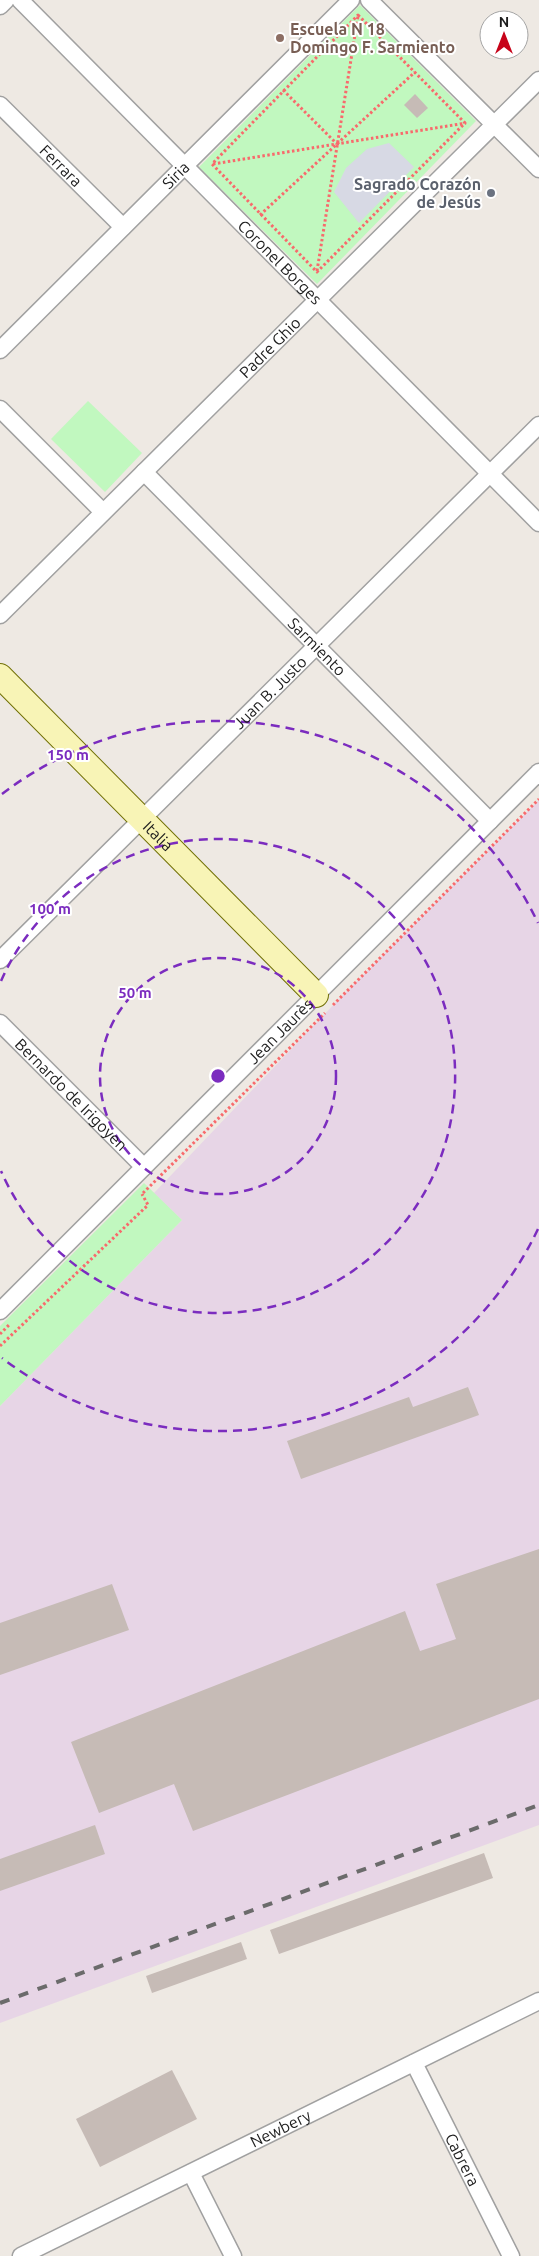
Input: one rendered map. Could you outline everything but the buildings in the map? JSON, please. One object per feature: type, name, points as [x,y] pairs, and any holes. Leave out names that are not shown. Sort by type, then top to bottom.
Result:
[{"type":"street","points":[[0,6],[6,0]]},
{"type":"street","name":"Coronel Borges","points":[[20,0],[539,523]]},
{"type":"street","points":[[359,5],[494,125],[539,169]]},
{"type":"street","name":"Siria","points":[[0,350],[184,166],[359,5]]},
{"type":"street","name":"Padre Ghio","points":[[0,615],[539,80]]},
{"type":"street","name":"Ferrara","points":[[0,105],[123,227]]},
{"type":"street","points":[[0,409],[103,512]]},
{"type":"street","name":"Juan B. Justo","points":[[0,960],[539,425]]},
{"type":"street","name":"Sarmiento","points":[[144,472],[490,821]]},
{"type":"street","name":"Italia","points":[[0,676],[316,995]]},
{"type":"street","name":"Jean Jaurès","points":[[0,1311],[539,772]]},
{"type":"street","name":"Bernardo de Irigoyen","points":[[0,1023],[138,1172]]},
{"type":"street","name":"Newbery","points":[[21,2256],[539,2001]]},
{"type":"street","name":"Cabrera","points":[[414,2062],[511,2256]]},
{"type":"street","points":[[191,2172],[233,2256]]},
{"type":"path","points":[[359,5],[415,72],[465,123]]},
{"type":"path","points":[[317,272],[359,5]]},
{"type":"path","points":[[254,220],[421,66]]},
{"type":"path","points":[[279,86],[337,144]]},
{"type":"path","points":[[206,165],[471,122]]},
{"type":"path","points":[[317,272],[465,123]]},
{"type":"path","points":[[212,164],[317,272]]},
{"type":"path","points":[[135,1201],[539,799]]},
{"type":"path","points":[[0,1346],[148,1205],[142,1194],[138,1172]]},
{"type":"path","points":[[0,1334],[14,1320]]},
{"type":"shaded area","points":[[389,143],[414,167],[359,223],[334,192],[346,168],[367,149]]},
{"type":"shaded area","points":[[539,800],[539,1825],[0,2023],[0,1406],[182,1220],[154,1193],[339,999]]},
{"type":"green space","points":[[360,5],[476,121],[317,284],[199,167]]},
{"type":"green space","points":[[88,401],[142,453],[105,492],[51,439]]},
{"type":"green space","points":[[144,1183],[182,1220],[0,1406],[0,1326]]},
{"type":"railway","points":[[0,2003],[539,1805]]},
{"type":"place","name":"Escuela N 18 Domingo F. Sarmiento","points":[[280,38]]},
{"type":"place","name":"Sagrado Corazón de Jesús","points":[[491,193]]}]
